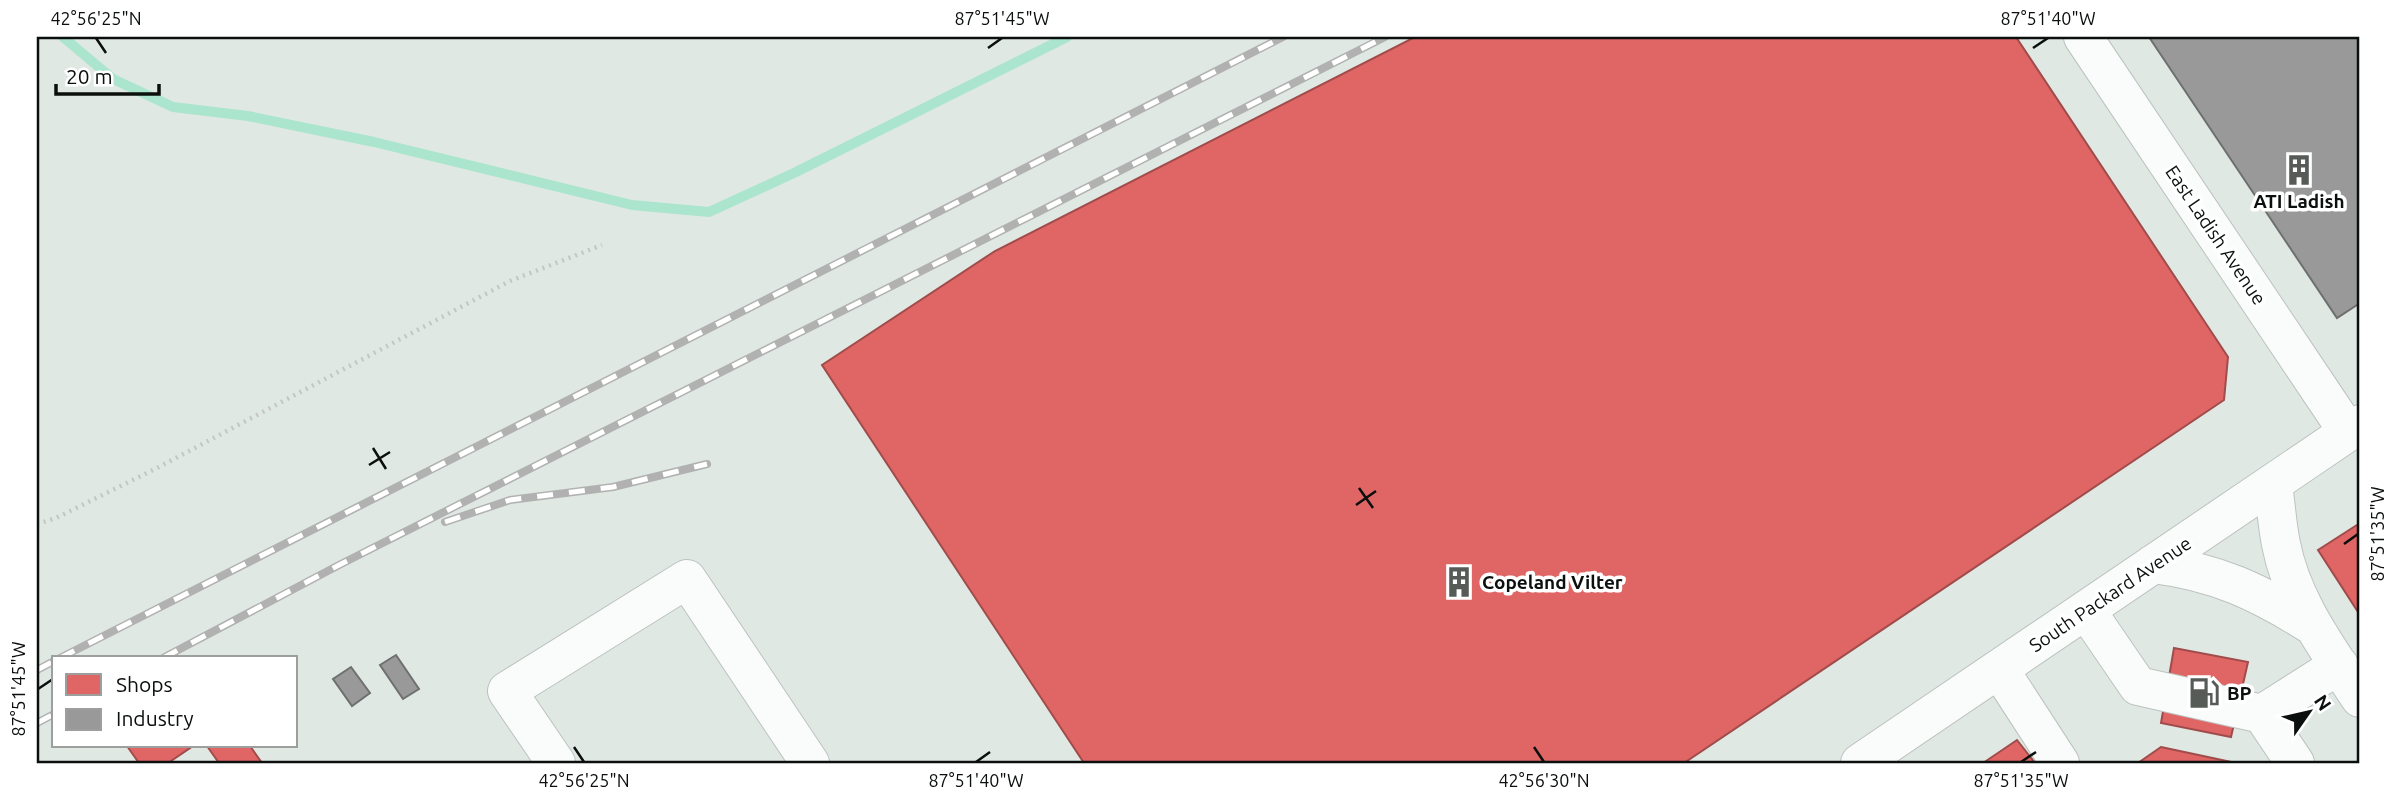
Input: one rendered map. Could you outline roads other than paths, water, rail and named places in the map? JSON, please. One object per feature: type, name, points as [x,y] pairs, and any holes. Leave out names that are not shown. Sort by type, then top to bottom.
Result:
[{"type":"street","name":"East Ladish Avenue","points":[[2083,37],[2354,428]]},
{"type":"street","name":"South Packard Avenue","points":[[1860,763],[2354,428]]},
{"type":"street","points":[[2273,485],[2281,546],[2294,588],[2313,626],[2360,698]]},
{"type":"street","points":[[2153,564],[2185,568],[2245,587],[2313,626]]},
{"type":"street","points":[[556,763],[507,691],[687,579],[810,763]]},
{"type":"street","points":[[2086,610],[2138,686],[2262,714],[2295,763]]},
{"type":"street","points":[[2262,714],[2339,665]]},
{"type":"street","points":[[1999,669],[2060,763]]},
{"type":"waterway","points":[[63,37],[113,79],[173,107],[248,116],[374,142],[632,205],[709,212],[796,172],[1067,37]]},
{"type":"railway","points":[[64,656],[1283,37]]},
{"type":"railway","points":[[167,656],[341,564],[1385,37]]},
{"type":"railway","points":[[445,522],[510,500],[613,487],[707,464]]},
{"type":"railway","points":[[37,670],[52,662]]},
{"type":"railway","points":[[37,723],[52,715]]},
{"type":"place","name":"ATI Ladish","points":[[2299,170]]},
{"type":"place","name":"Copeland Vilter","points":[[1459,582]]},
{"type":"place","name":"BP","points":[[2204,693]]}]
